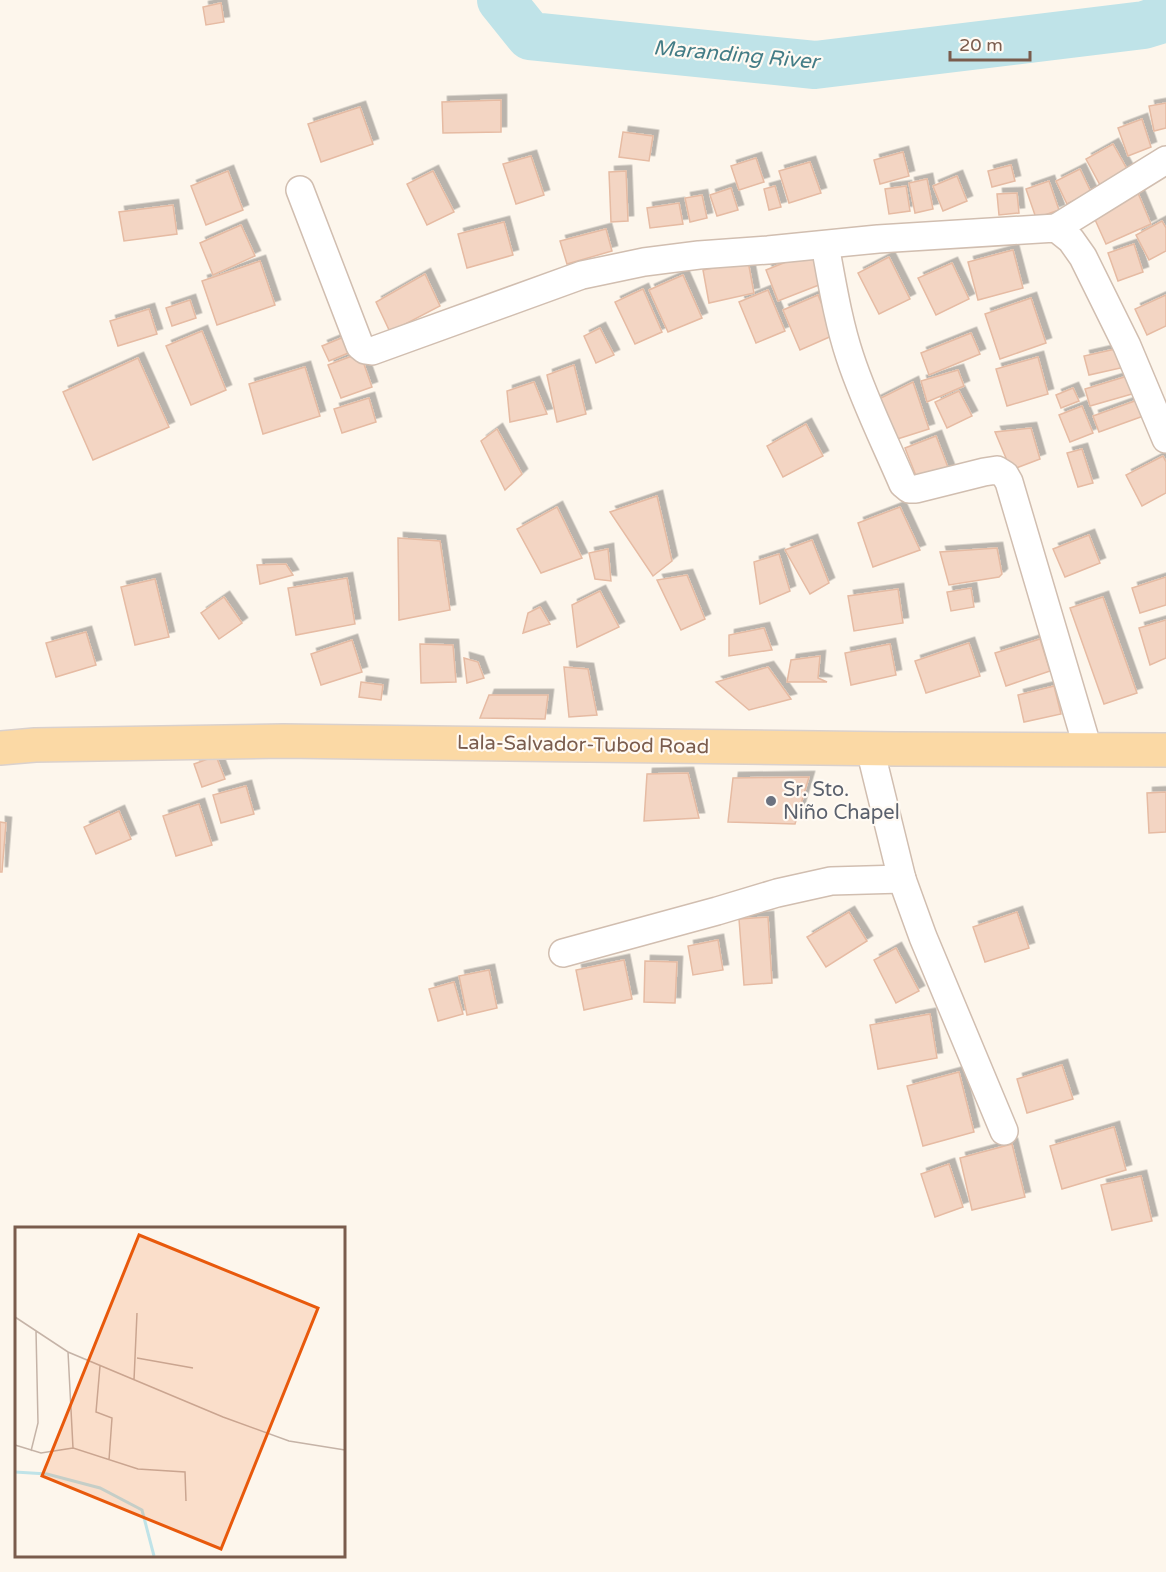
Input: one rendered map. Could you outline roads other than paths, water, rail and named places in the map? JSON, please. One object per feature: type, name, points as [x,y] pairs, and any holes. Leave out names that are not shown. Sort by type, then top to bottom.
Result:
[{"type":"main road","name":"Lala-Salvador-Tubod Road","points":[[0,748],[47,745],[283,741],[870,749],[1166,750]]},
{"type":"street","points":[[300,190],[360,346],[372,351],[582,275],[644,262],[878,239],[1056,228],[1166,160]]},
{"type":"street","points":[[1056,228],[1071,240],[1083,257],[1127,346],[1166,439]]},
{"type":"street","points":[[825,244],[836,302],[850,356],[903,484],[909,489],[916,489],[996,470],[1005,475],[1009,482],[1088,749]]},
{"type":"street","points":[[870,749],[902,879],[923,938],[1004,1131]]},
{"type":"street","points":[[563,953],[777,893],[831,881],[902,879]]},
{"type":"waterway","name":"Maranding River","points":[[501,0],[530,36],[815,65],[1144,25],[1166,18]]},
{"type":"place","name":"Sr. Sto. Niño Chapel","points":[[771,801]]}]
